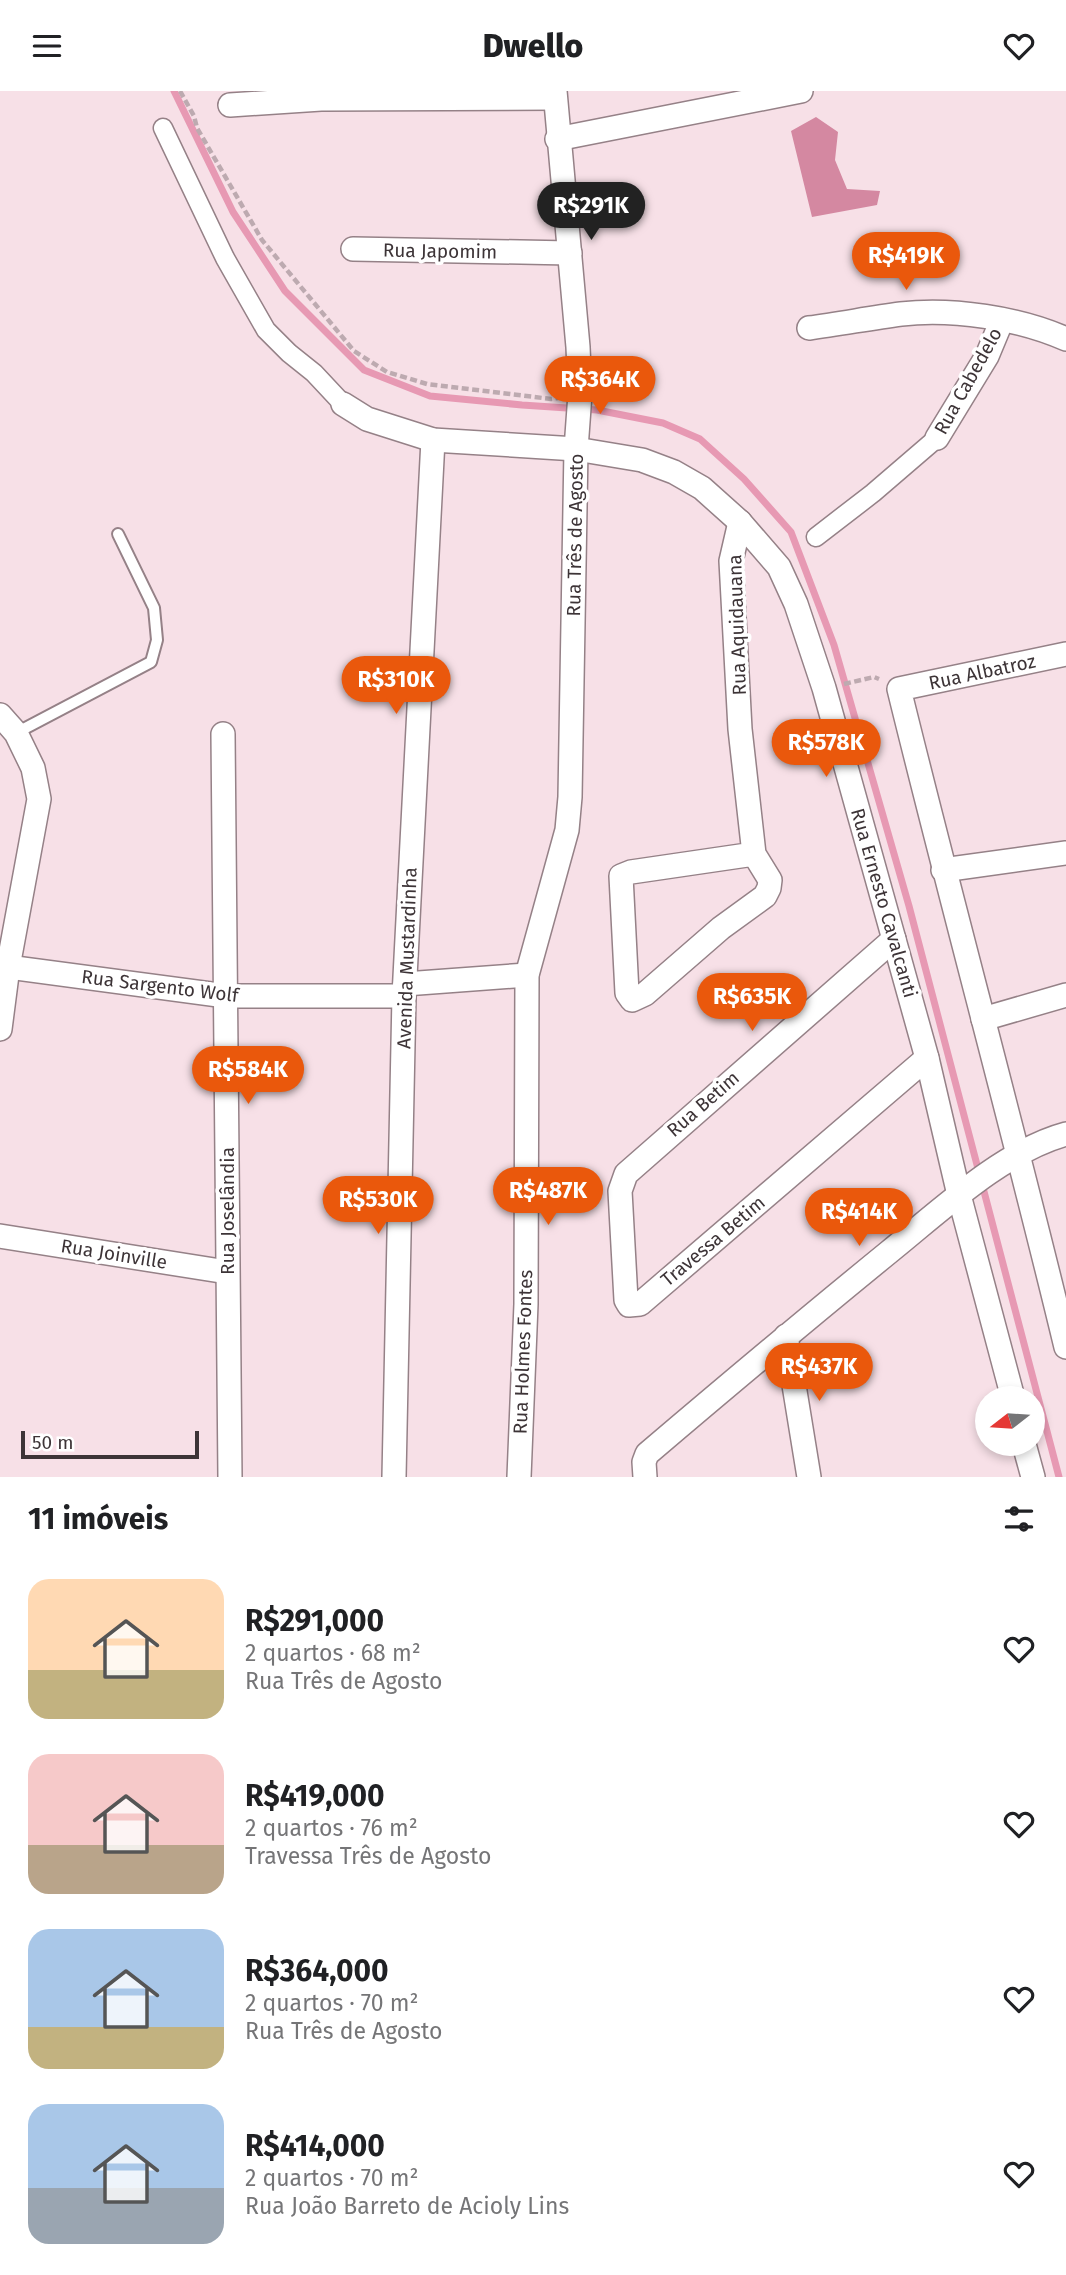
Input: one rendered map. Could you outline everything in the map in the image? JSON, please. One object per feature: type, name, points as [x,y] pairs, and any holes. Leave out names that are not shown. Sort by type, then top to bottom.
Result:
[{"type":"street","points":[[557,139],[801,91]]},
{"type":"street","points":[[230,105],[321,99],[555,95]]},
{"type":"street","name":"Rua Três de Agosto","points":[[527,975],[567,830],[570,797],[580,394],[555,95]]},
{"type":"street","points":[[163,128],[225,258],[266,330],[314,373],[343,404]]},
{"type":"street","name":"Rua Japomim","points":[[353,249],[570,253]]},
{"type":"street","points":[[809,328],[902,314],[948,312],[1002,320]]},
{"type":"street","name":"Rua Cabedelo","points":[[816,537],[937,438],[987,356],[1002,320],[1042,328],[1066,339]]},
{"type":"street","name":"Rua Ernesto Cavalcanti","points":[[343,404],[367,419],[433,440],[577,442],[642,460],[674,472],[702,488],[740,522],[779,567],[796,604],[824,688],[963,1192],[1010,1386]]},
{"type":"street","name":"Avenida Mustardinha","points":[[394,1477],[404,990],[433,440]]},
{"type":"street","name":"Rua Aquidauana","points":[[740,522],[731,561],[740,729],[754,854],[770,880],[769,888],[765,896],[721,928],[645,994],[632,1000],[627,993],[621,876],[631,871],[754,854]]},
{"type":"street","name":"Rua Albatroz","points":[[943,870],[898,689],[1066,654]]},
{"type":"street","points":[[0,715],[16,733],[33,768],[39,799],[4,967],[0,1029]]},
{"type":"street","name":"Rua Joselândia","points":[[223,734],[230,1477]]},
{"type":"street","points":[[1066,853],[943,870],[1066,1347]]},
{"type":"street","name":"Rua Betim","points":[[626,1300],[620,1191],[626,1174],[894,939]]},
{"type":"street","name":"Rua Sargento Wolf","points":[[4,967],[226,996],[404,990],[527,975]]},
{"type":"street","name":"Rua Holmes Fontes","points":[[519,1477],[526,1304],[527,975]]},
{"type":"street","points":[[983,1019],[1066,995]]},
{"type":"street","name":"Travessa Betim","points":[[626,1300],[629,1305],[640,1304],[927,1058]]},
{"type":"street","points":[[645,1477],[644,1462],[647,1454],[786,1336],[963,1192],[1016,1156],[1045,1140],[1066,1134]]},
{"type":"street","name":"Rua Joinville","points":[[0,1236],[227,1272]]},
{"type":"street","points":[[786,1336],[809,1477]]},
{"type":"street","points":[[1027,1456],[1033,1477]]},
{"type":"lane","points":[[16,733],[38,724],[151,662],[157,640],[154,608],[118,534]]},
{"type":"path","points":[[180,91],[197,128],[262,240],[354,351],[387,372],[427,384],[551,399],[580,394]]},
{"type":"path","points":[[834,686],[874,677]]},
{"type":"shaded area","points":[[816,117],[838,132],[835,160],[847,189],[880,191],[877,205],[812,217],[791,131]]},
{"type":"waterway","points":[[174,91],[233,212],[285,291],[364,370],[430,396],[597,410],[663,423],[700,439],[744,479],[791,532],[834,645],[909,906],[1059,1477]]}]
